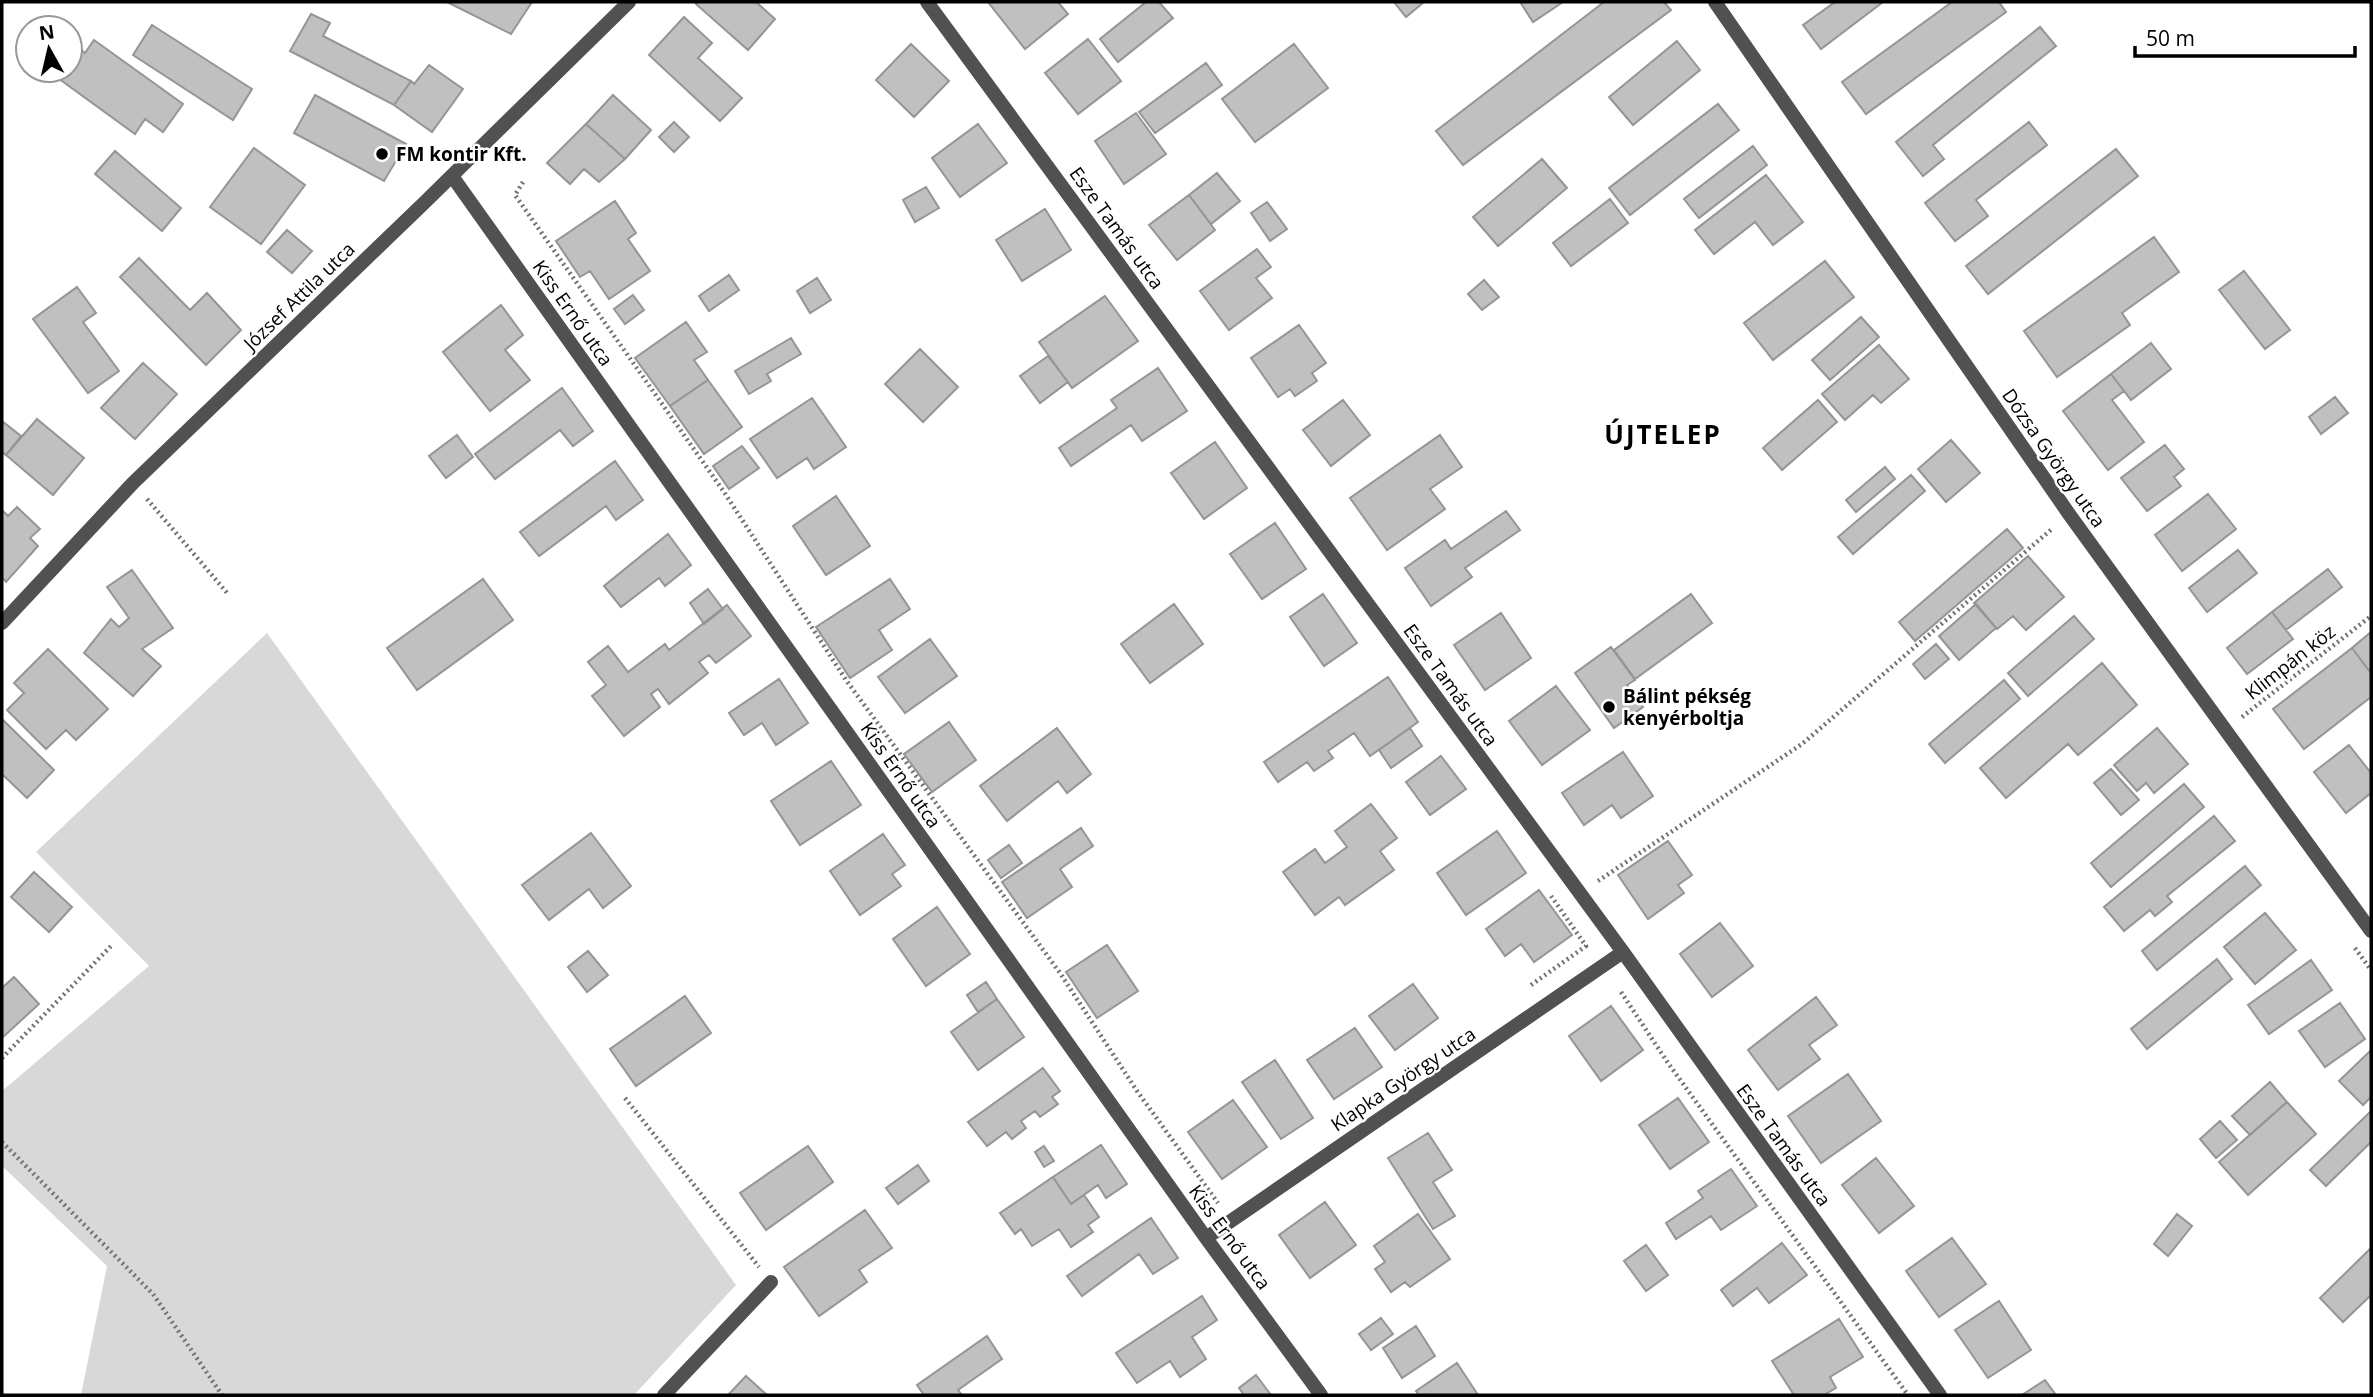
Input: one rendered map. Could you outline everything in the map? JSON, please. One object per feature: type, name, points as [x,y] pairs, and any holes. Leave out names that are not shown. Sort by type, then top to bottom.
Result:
[{"type":"street","name":"József Attila utca","points":[[2,623],[133,483],[629,2]]},
{"type":"street","name":"Esze Tamás utca","points":[[927,2],[1623,952],[1940,1395]]},
{"type":"street","name":"Dózsa György utca","points":[[1715,2],[2069,514],[2371,930]]},
{"type":"street","name":"Kiss Ernő utca","points":[[452,176],[1206,1238],[1321,1395]]},
{"type":"street","name":"Klapka György utca","points":[[1206,1238],[1623,952]]},
{"type":"street","points":[[664,1395],[771,1282]]},
{"type":"path","points":[[523,182],[514,195],[724,492],[846,680],[1060,973],[1137,1091],[1218,1204],[1228,1197]]},
{"type":"path","points":[[133,483],[228,594]]},
{"type":"path","points":[[1598,881],[1802,744],[2069,514]]},
{"type":"path","name":"Klimpán köz","points":[[2225,731],[2371,616]]},
{"type":"path","points":[[1523,991],[1586,946],[1548,892]]},
{"type":"path","points":[[2,1058],[113,944]]},
{"type":"path","points":[[1621,992],[1668,1063],[1908,1395]]},
{"type":"path","points":[[625,1098],[771,1282]]},
{"type":"path","points":[[2,1142],[153,1294],[222,1395]]},
{"type":"shaded area","points":[[267,633],[736,1285],[634,1395],[81,1395],[107,1266],[2,1166],[2,1091],[149,966],[36,852]]},
{"type":"building","points":[[447,2],[532,2],[511,34]]},
{"type":"building","points":[[756,2],[775,19],[748,50],[696,4]]},
{"type":"building","points":[[988,2],[1058,2],[1068,14],[1025,49]]},
{"type":"building","points":[[1146,2],[1159,2],[1173,18],[1118,62],[1100,39]]},
{"type":"building","points":[[1394,2],[1424,2],[1406,17]]},
{"type":"building","points":[[1520,2],[1563,2],[1533,22]]},
{"type":"building","points":[[1604,2],[1664,2],[1671,10],[1463,165],[1436,131]]},
{"type":"building","points":[[1835,2],[1883,2],[1821,49],[1803,25]]},
{"type":"building","points":[[1952,2],[1999,2],[2006,12],[1866,114],[1842,82]]},
{"type":"building","points":[[311,14],[330,23],[323,36],[411,81],[394,105],[290,51]]},
{"type":"building","points":[[684,17],[712,43],[698,58],[742,98],[720,121],[649,55]]},
{"type":"building","points":[[152,25],[252,89],[233,120],[133,55]]},
{"type":"building","points":[[2040,27],[2056,46],[1933,145],[1944,159],[1923,176],[1896,142]]},
{"type":"building","points":[[1088,39],[1121,81],[1078,114],[1045,73]]},
{"type":"building","points":[[94,40],[183,104],[163,132],[145,119],[135,134],[66,84],[84,84],[85,53]]},
{"type":"building","points":[[1677,41],[1700,70],[1633,125],[1609,97]]},
{"type":"building","points":[[911,44],[949,81],[914,117],[876,80]]},
{"type":"building","points":[[1294,44],[1328,88],[1255,142],[1222,99]]},
{"type":"building","points":[[1206,63],[1222,85],[1155,133],[1139,112]]},
{"type":"building","points":[[429,65],[463,89],[432,132],[394,105],[411,81],[414,84]]},
{"type":"building","points":[[315,95],[406,144],[384,181],[294,133]]},
{"type":"building","points":[[613,95],[651,130],[625,159],[586,124]]},
{"type":"building","points":[[1718,104],[1739,130],[1630,215],[1609,188]]},
{"type":"building","points":[[1136,113],[1166,154],[1124,184],[1095,141]]},
{"type":"building","points":[[674,122],[689,137],[674,152],[659,137]]},
{"type":"building","points":[[2029,122],[2047,145],[1976,200],[1988,216],[1955,241],[1925,203]]},
{"type":"building","points":[[586,124],[625,159],[599,182],[584,169],[570,184],[547,163]]},
{"type":"building","points":[[978,124],[1007,163],[960,197],[932,158]]},
{"type":"building","points":[[1753,146],[1767,165],[1699,218],[1684,199]]},
{"type":"building","points":[[254,148],[305,185],[261,244],[210,207]]},
{"type":"building","points":[[2116,149],[2138,176],[1988,294],[1966,266]]},
{"type":"building","points":[[115,151],[181,208],[162,231],[95,174]]},
{"type":"building","points":[[1542,159],[1567,188],[1498,246],[1473,217]]},
{"type":"building","points":[[1217,173],[1240,201],[1211,224],[1189,195]]},
{"type":"building","points":[[1766,175],[1803,222],[1773,245],[1755,222],[1714,254],[1695,230]]},
{"type":"building","points":[[926,187],[939,208],[915,222],[903,200]]},
{"type":"building","points":[[1189,195],[1215,230],[1177,260],[1149,225]]},
{"type":"building","points":[[1610,199],[1628,223],[1571,266],[1553,243]]},
{"type":"building","points":[[615,201],[636,233],[628,239],[650,271],[609,299],[590,271],[580,277],[556,241]]},
{"type":"building","points":[[1267,202],[1287,229],[1270,241],[1251,213]]},
{"type":"building","points":[[1045,209],[1071,250],[1022,281],[996,240]]},
{"type":"building","points":[[287,230],[312,251],[292,273],[267,252]]},
{"type":"building","points":[[2154,237],[2179,272],[2122,313],[2130,325],[2057,377],[2024,331]]},
{"type":"building","points":[[1257,249],[1271,267],[1256,278],[1272,298],[1229,330],[1200,291]]},
{"type":"building","points":[[139,258],[190,310],[207,293],[241,330],[206,365],[120,277]]},
{"type":"building","points":[[1825,261],[1854,297],[1773,360],[1744,323]]},
{"type":"building","points":[[2244,271],[2290,330],[2265,349],[2219,290]]},
{"type":"building","points":[[729,275],[739,290],[709,311],[699,296]]},
{"type":"building","points":[[817,278],[831,300],[810,313],[797,291]]},
{"type":"building","points":[[1484,280],[1499,297],[1482,310],[1468,294]]},
{"type":"building","points":[[77,287],[96,313],[83,322],[119,371],[88,393],[33,319]]},
{"type":"building","points":[[633,295],[644,310],[625,324],[614,309]]},
{"type":"building","points":[[1105,296],[1138,341],[1072,388],[1039,342]]},
{"type":"building","points":[[501,305],[523,335],[505,350],[530,380],[490,411],[443,352]]},
{"type":"building","points":[[1861,317],[1879,337],[1830,380],[1812,360]]},
{"type":"building","points":[[686,322],[707,352],[694,360],[708,380],[670,406],[635,358]]},
{"type":"building","points":[[1299,325],[1326,363],[1312,373],[1317,381],[1295,396],[1290,389],[1278,397],[1251,358]]},
{"type":"building","points":[[791,338],[801,354],[767,374],[771,381],[749,394],[735,371]]},
{"type":"building","points":[[2151,343],[2171,369],[2131,400],[2111,374]]},
{"type":"building","points":[[1879,345],[1909,379],[1881,403],[1873,395],[1845,420],[1822,394]]},
{"type":"building","points":[[920,349],[958,387],[923,422],[885,384]]},
{"type":"building","points":[[1048,356],[1068,382],[1040,403],[1020,376]]},
{"type":"building","points":[[143,363],[177,394],[135,439],[101,408]]},
{"type":"building","points":[[1158,368],[1187,411],[1142,441],[1131,425],[1071,466],[1059,448],[1117,408],[1111,400]]},
{"type":"building","points":[[2111,374],[2124,391],[2112,400],[2144,442],[2108,470],[2063,411]]},
{"type":"building","points":[[708,380],[742,427],[704,454],[670,406]]},
{"type":"building","points":[[562,388],[593,431],[573,446],[560,430],[495,479],[475,454]]},
{"type":"building","points":[[2335,397],[2348,413],[2321,434],[2309,417]]},
{"type":"building","points":[[812,398],[846,447],[814,469],[807,458],[777,478],[750,439]]},
{"type":"building","points":[[1343,400],[1370,435],[1331,466],[1303,430]]},
{"type":"building","points":[[1818,400],[1837,422],[1782,470],[1763,448]]},
{"type":"building","points":[[37,419],[84,458],[53,495],[6,455]]},
{"type":"building","points":[[2,421],[21,436],[6,455],[2,452]]},
{"type":"building","points":[[457,435],[473,457],[446,478],[429,456]]},
{"type":"building","points":[[1440,435],[1462,467],[1430,489],[1445,509],[1387,550],[1350,498]]},
{"type":"building","points":[[1951,440],[1980,473],[1946,502],[1918,469]]},
{"type":"building","points":[[1215,442],[1247,488],[1204,519],[1171,473]]},
{"type":"building","points":[[2165,445],[2184,469],[2174,477],[2181,486],[2147,511],[2121,478]]},
{"type":"building","points":[[742,446],[759,468],[729,489],[713,466]]},
{"type":"building","points":[[615,461],[643,500],[616,520],[606,506],[539,556],[520,532]]},
{"type":"building","points":[[1885,467],[1895,479],[1856,512],[1846,500]]},
{"type":"building","points":[[1911,475],[1925,491],[1853,554],[1838,537]]},
{"type":"building","points":[[2208,494],[2236,529],[2182,571],[2155,535]]},
{"type":"building","points":[[836,496],[870,546],[826,575],[793,526]]},
{"type":"building","points":[[17,507],[40,529],[30,538],[38,546],[6,582],[2,577],[2,510],[8,516]]},
{"type":"building","points":[[1506,511],[1520,530],[1465,568],[1472,577],[1431,606],[1405,568],[1445,540],[1451,549]]},
{"type":"building","points":[[1275,523],[1306,569],[1262,599],[1230,554]]},
{"type":"building","points":[[2007,529],[2023,548],[1915,641],[1899,622]]},
{"type":"building","points":[[668,534],[691,565],[665,586],[659,578],[621,607],[604,586]]},
{"type":"building","points":[[2238,550],[2257,573],[2207,612],[2189,588]]},
{"type":"building","points":[[2028,556],[2064,597],[2026,630],[2013,616],[1997,629],[1974,603]]},
{"type":"building","points":[[2328,569],[2342,587],[2286,630],[2272,612]]},
{"type":"building","points":[[132,570],[173,628],[142,649],[161,666],[133,696],[84,653],[111,619],[119,627],[129,618],[107,587]]},
{"type":"building","points":[[483,579],[513,620],[417,690],[387,648]]},
{"type":"building","points":[[890,579],[910,609],[879,630],[892,650],[850,678],[816,627]]},
{"type":"building","points":[[708,589],[723,609],[704,624],[690,603]]},
{"type":"building","points":[[1323,594],[1357,643],[1324,666],[1290,617]]},
{"type":"building","points":[[1691,594],[1712,623],[1635,679],[1614,650]]},
{"type":"building","points":[[1174,604],[1203,644],[1150,683],[1121,644]]},
{"type":"building","points":[[1976,604],[1996,628],[1959,660],[1939,636]]},
{"type":"building","points":[[727,605],[751,636],[716,663],[709,655],[699,662],[708,673],[669,704],[658,689],[651,694],[660,707],[624,736],[592,696],[606,685],[588,662],[608,646],[628,672],[665,644],[669,650]]},
{"type":"building","points":[[2272,612],[2293,639],[2247,674],[2227,648]]},
{"type":"building","points":[[1501,613],[1531,658],[1485,690],[1454,645]]},
{"type":"building","points":[[2074,616],[2094,639],[2028,696],[2008,673]]},
{"type":"building","points":[[2371,632],[2371,671],[2370,672],[2352,648]]},
{"type":"building","points":[[930,639],[957,676],[905,713],[878,677]]},
{"type":"building","points":[[1936,644],[1949,659],[1925,679],[1913,664]]},
{"type":"building","points":[[1611,647],[1635,680],[1627,685],[1643,707],[1614,728],[1575,673]]},
{"type":"building","points":[[2352,648],[2371,673],[2371,697],[2304,749],[2273,709]]},
{"type":"building","points":[[48,649],[108,709],[76,740],[66,730],[46,749],[7,710],[24,693],[14,683]]},
{"type":"building","points":[[2102,663],[2137,705],[2078,755],[2068,744],[2006,798],[1980,768]]},
{"type":"building","points":[[1388,677],[1418,722],[1370,756],[1354,733],[1328,751],[1333,758],[1314,771],[1307,762],[1278,782],[1264,762]]},
{"type":"building","points":[[779,679],[808,723],[776,745],[762,723],[744,735],[729,713]]},
{"type":"building","points":[[2004,680],[2020,699],[1945,763],[1929,744]]},
{"type":"building","points":[[1556,686],[1590,730],[1542,765],[1509,721]]},
{"type":"building","points":[[2,719],[54,770],[27,798],[2,774]]},
{"type":"building","points":[[949,722],[976,760],[932,792],[904,754]]},
{"type":"building","points":[[1057,728],[1091,774],[1067,793],[1058,781],[1007,821],[980,786]]},
{"type":"building","points":[[1410,728],[1422,746],[1391,768],[1379,750]]},
{"type":"building","points":[[2157,728],[2188,764],[2154,793],[2146,783],[2137,791],[2114,765]]},
{"type":"building","points":[[2349,745],[2371,773],[2371,793],[2346,813],[2314,772]]},
{"type":"building","points":[[1623,752],[1653,796],[1621,818],[1612,805],[1584,825],[1562,793]]},
{"type":"building","points":[[1441,756],[1466,789],[1430,815],[1406,782]]},
{"type":"building","points":[[831,761],[861,805],[800,845],[771,801]]},
{"type":"building","points":[[2111,769],[2139,800],[2121,815],[2094,783]]},
{"type":"building","points":[[2184,784],[2204,807],[2111,887],[2091,863]]},
{"type":"building","points":[[1371,804],[1397,838],[1380,851],[1394,870],[1345,905],[1339,897],[1315,915],[1283,872],[1315,849],[1325,863],[1347,847],[1335,831]]},
{"type":"building","points":[[2214,816],[2235,841],[2167,896],[2172,902],[2155,916],[2150,910],[2124,931],[2104,907]]},
{"type":"building","points":[[1081,828],[1093,846],[1060,869],[1072,887],[1027,918],[1002,882]]},
{"type":"building","points":[[1497,831],[1526,873],[1466,915],[1437,873]]},
{"type":"building","points":[[591,833],[631,886],[603,908],[589,889],[549,920],[522,885]]},
{"type":"building","points":[[883,834],[905,865],[892,874],[901,886],[860,915],[830,871]]},
{"type":"building","points":[[1668,841],[1692,875],[1678,885],[1684,893],[1648,919],[1618,875]]},
{"type":"building","points":[[1009,845],[1022,863],[1001,878],[988,860]]},
{"type":"building","points":[[2245,866],[2261,885],[2157,970],[2142,951]]},
{"type":"building","points":[[34,872],[72,907],[49,932],[11,897]]},
{"type":"building","points":[[1539,890],[1572,935],[1534,962],[1521,944],[1505,956],[1486,929]]},
{"type":"building","points":[[937,907],[970,954],[926,986],[893,939]]},
{"type":"building","points":[[2265,913],[2296,950],[2255,984],[2224,947]]},
{"type":"building","points":[[1720,923],[1753,966],[1712,997],[1680,954]]},
{"type":"building","points":[[1107,945],[1138,991],[1097,1018],[1066,972]]},
{"type":"building","points":[[588,951],[608,975],[587,992],[568,967]]},
{"type":"building","points":[[2217,959],[2232,979],[2147,1049],[2131,1029]]},
{"type":"building","points":[[2311,960],[2332,990],[2269,1034],[2248,1005]]},
{"type":"building","points":[[14,977],[39,1004],[2,1038],[2,988]]},
{"type":"building","points":[[986,982],[997,999],[978,1012],[967,995]]},
{"type":"building","points":[[1413,984],[1438,1018],[1395,1050],[1369,1016]]},
{"type":"building","points":[[685,996],[711,1033],[636,1086],[610,1049]]},
{"type":"building","points":[[1816,997],[1837,1025],[1809,1045],[1820,1059],[1778,1090],[1748,1050]]},
{"type":"building","points":[[997,999],[1024,1037],[978,1070],[951,1032]]},
{"type":"building","points":[[2340,1003],[2365,1039],[2325,1067],[2299,1031]]},
{"type":"building","points":[[1611,1006],[1643,1050],[1601,1081],[1569,1036]]},
{"type":"building","points":[[1355,1028],[1382,1067],[1334,1099],[1307,1060]]},
{"type":"building","points":[[2371,1050],[2371,1097],[2363,1105],[2339,1081]]},
{"type":"building","points":[[1275,1060],[1313,1118],[1281,1139],[1242,1082]]},
{"type":"building","points":[[1043,1068],[1060,1091],[1052,1097],[1058,1104],[1040,1117],[1035,1111],[1021,1121],[1026,1128],[1012,1139],[1006,1132],[987,1146],[968,1122]]},
{"type":"building","points":[[1848,1074],[1881,1121],[1821,1163],[1788,1116]]},
{"type":"building","points":[[2270,1082],[2287,1102],[2250,1135],[2232,1116]]},
{"type":"building","points":[[1678,1098],[1709,1142],[1670,1169],[1639,1125]]},
{"type":"building","points":[[1233,1100],[1267,1147],[1222,1179],[1188,1132]]},
{"type":"building","points":[[2287,1102],[2316,1134],[2248,1195],[2219,1162]]},
{"type":"building","points":[[2371,1111],[2371,1142],[2326,1186],[2310,1170]]},
{"type":"building","points":[[2220,1121],[2237,1140],[2216,1158],[2200,1139]]},
{"type":"building","points":[[1428,1133],[1452,1170],[1433,1182],[1455,1216],[1433,1229],[1388,1158]]},
{"type":"building","points":[[1101,1145],[1127,1184],[1106,1198],[1098,1185],[1071,1204],[1053,1177]]},
{"type":"building","points":[[808,1146],[833,1182],[766,1230],[740,1193]]},
{"type":"building","points":[[1044,1146],[1054,1161],[1044,1167],[1035,1152]]},
{"type":"building","points":[[1876,1158],[1914,1206],[1879,1233],[1842,1185]]},
{"type":"building","points":[[918,1165],[929,1181],[898,1204],[886,1188]]},
{"type":"building","points":[[1731,1169],[1757,1206],[1721,1230],[1711,1216],[1676,1239],[1666,1223],[1703,1198],[1698,1191]]},
{"type":"building","points":[[1053,1177],[1071,1204],[1084,1195],[1099,1217],[1088,1225],[1093,1232],[1071,1247],[1059,1229],[1032,1246],[1021,1229],[1015,1234],[1000,1213]]},
{"type":"building","points":[[1325,1202],[1356,1245],[1310,1278],[1279,1235]]},
{"type":"building","points":[[865,1210],[892,1248],[859,1270],[867,1282],[819,1316],[784,1267]]},
{"type":"building","points":[[1418,1214],[1450,1259],[1410,1287],[1405,1282],[1391,1292],[1375,1269],[1385,1262],[1374,1246]]},
{"type":"building","points":[[2177,1214],[2192,1226],[2168,1256],[2154,1244]]},
{"type":"building","points":[[1151,1218],[1178,1258],[1153,1274],[1139,1254],[1082,1296],[1067,1276]]},
{"type":"building","points":[[1952,1238],[1986,1284],[1939,1317],[1906,1271]]},
{"type":"building","points":[[1782,1243],[1807,1275],[1769,1303],[1757,1288],[1733,1306],[1721,1290]]},
{"type":"building","points":[[1646,1245],[1668,1275],[1646,1291],[1624,1261]]},
{"type":"building","points":[[2371,1248],[2371,1295],[2343,1322],[2320,1298]]},
{"type":"building","points":[[1202,1296],[1217,1320],[1192,1337],[1206,1359],[1180,1377],[1170,1361],[1137,1383],[1116,1353]]},
{"type":"building","points":[[1999,1301],[2031,1350],[1988,1378],[1955,1330]]},
{"type":"building","points":[[1381,1318],[1393,1334],[1371,1350],[1359,1334]]},
{"type":"building","points":[[1839,1319],[1863,1357],[1830,1377],[1836,1388],[1824,1395],[1794,1395],[1772,1361]]},
{"type":"building","points":[[1416,1326],[1435,1356],[1402,1378],[1383,1348]]},
{"type":"building","points":[[987,1336],[1002,1359],[958,1390],[962,1395],[924,1395],[917,1385]]},
{"type":"building","points":[[1457,1363],[1478,1395],[1419,1395],[1416,1391]]},
{"type":"building","points":[[1256,1375],[1271,1395],[1244,1395],[1239,1388]]},
{"type":"building","points":[[746,1376],[767,1395],[728,1395]]},
{"type":"building","points":[[2045,1380],[2056,1395],[2022,1395]]},
{"type":"place","name":"FM kontir Kft.","points":[[382,154]]},
{"type":"place","name":"Bálint pékség kenyérboltja","points":[[1609,707]]},
{"type":"district","name":"ÚJTELEP","points":[[1663,434]]}]
